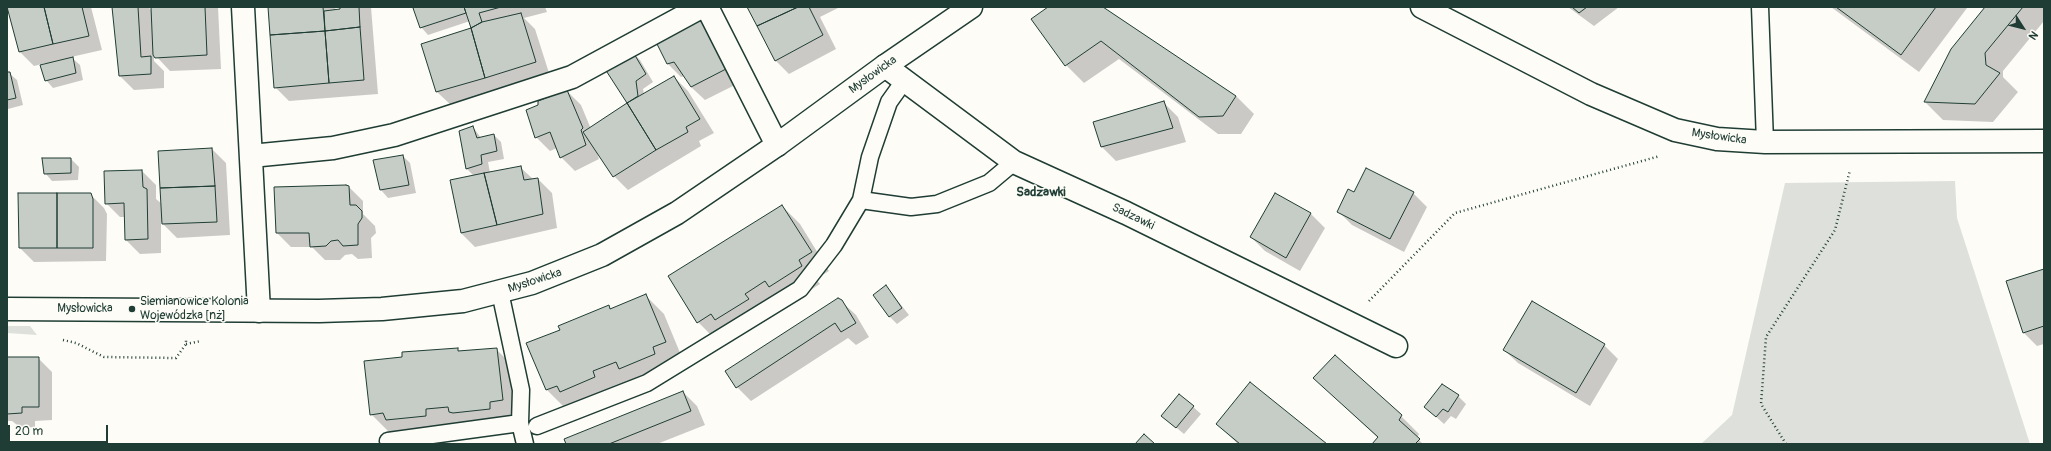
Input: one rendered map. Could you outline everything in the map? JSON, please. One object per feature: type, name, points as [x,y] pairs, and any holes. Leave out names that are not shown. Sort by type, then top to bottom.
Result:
[{"type":"street","points":[[242,7],[259,311]]},
{"type":"street","points":[[251,156],[333,148],[394,135],[572,77],[701,7]]},
{"type":"street","points":[[707,7],[777,145]]},
{"type":"street","name":"Mysłowicka","points":[[7,309],[352,311],[412,307],[463,301],[500,292],[568,270],[602,255],[677,213],[777,145],[884,66],[971,7]]},
{"type":"street","name":"Mysłowicka","points":[[1422,7],[1591,94],[1675,130],[1717,139],[1765,142],[1857,143],[2044,141]]},
{"type":"street","name":"Sadzawki","points":[[884,66],[1014,162],[1126,213],[1396,346]]},
{"type":"lane","points":[[1760,7],[1765,142]]},
{"type":"lane","points":[[537,426],[647,383],[800,289],[834,245],[860,200],[870,157],[889,102],[904,81]]},
{"type":"lane","points":[[860,200],[911,207],[937,204],[989,183],[1014,162]]},
{"type":"lane","points":[[500,292],[521,390],[520,424],[525,444]]},
{"type":"lane","points":[[388,442],[520,424]]},
{"type":"path","points":[[1786,444],[1761,404],[1766,337],[1835,230],[1857,143]]},
{"type":"path","points":[[1348,323],[1455,213],[1660,156]]},
{"type":"path","points":[[57,340],[76,343],[99,355],[110,358],[176,358],[186,344]]},
{"type":"shaded area","points":[[1955,181],[1957,218],[2030,444],[1701,444],[1732,415],[1785,183]]},
{"type":"shaded area","points":[[7,326],[30,326],[37,335],[7,333]]},
{"type":"building","points":[[7,7],[44,7],[53,44],[19,52]]},
{"type":"building","points":[[44,7],[82,7],[89,36],[53,44]]},
{"type":"building","points":[[112,7],[138,7],[141,57],[151,56],[151,74],[119,76]]},
{"type":"building","points":[[151,7],[205,7],[207,55],[155,58],[153,55]]},
{"type":"building","points":[[268,7],[323,7],[325,31],[270,35]]},
{"type":"building","points":[[340,7],[359,7],[360,27],[325,31],[324,11],[340,9]]},
{"type":"building","points":[[464,7],[466,13],[420,28],[413,8]]},
{"type":"building","points":[[464,7],[501,7],[479,13],[482,22],[471,28]]},
{"type":"building","points":[[747,7],[798,7],[757,26]]},
{"type":"building","points":[[798,7],[809,7],[823,35],[775,61],[757,26]]},
{"type":"building","points":[[1048,7],[1103,7],[1236,96],[1223,116],[1199,117],[1101,41],[1065,66],[1031,19]]},
{"type":"building","points":[[1572,7],[1587,7],[1579,13]]},
{"type":"building","points":[[1836,7],[1936,7],[1901,55]]},
{"type":"building","points":[[1985,7],[2023,7],[1985,53],[1986,65],[2000,73],[1975,104],[1924,102],[1951,49]]},
{"type":"building","points":[[521,13],[536,62],[485,78],[471,28],[482,22]]},
{"type":"building","points":[[702,21],[726,69],[691,87],[674,62],[667,64],[655,40],[689,22]]},
{"type":"building","points":[[360,27],[364,80],[329,83],[325,31]]},
{"type":"building","points":[[471,28],[485,78],[436,92],[421,44]]},
{"type":"building","points":[[325,31],[329,83],[274,88],[270,35]]},
{"type":"building","points":[[633,52],[646,74],[636,81],[638,96],[627,103],[605,69]]},
{"type":"building","points":[[73,57],[76,73],[45,81],[40,65]]},
{"type":"building","points":[[7,72],[10,72],[16,98],[7,100]]},
{"type":"building","points":[[674,76],[700,119],[686,127],[688,132],[656,150],[627,103]]},
{"type":"building","points":[[567,90],[583,128],[581,130],[586,145],[560,158],[550,132],[535,138],[526,110],[538,105],[538,101]]},
{"type":"building","points":[[1164,101],[1173,128],[1101,147],[1093,122]]},
{"type":"building","points":[[627,103],[656,150],[613,177],[583,132]]},
{"type":"building","points":[[473,126],[477,138],[494,134],[497,151],[481,155],[482,164],[466,169],[459,131]]},
{"type":"building","points":[[212,148],[215,186],[160,188],[158,151]]},
{"type":"building","points":[[403,155],[409,185],[380,190],[373,160]]},
{"type":"building","points":[[42,158],[71,158],[71,173],[44,174]]},
{"type":"building","points":[[521,166],[524,180],[538,178],[543,214],[497,225],[484,173]]},
{"type":"building","points":[[1366,168],[1414,192],[1390,239],[1337,212],[1348,189],[1354,192]]},
{"type":"building","points":[[142,170],[143,187],[147,189],[148,239],[125,240],[124,203],[105,204],[104,171]]},
{"type":"building","points":[[484,173],[497,225],[461,233],[450,180]]},
{"type":"building","points":[[215,186],[217,222],[162,224],[160,188]]},
{"type":"building","points":[[349,186],[350,205],[356,205],[362,211],[362,218],[358,224],[358,245],[343,246],[338,240],[331,241],[326,246],[310,247],[309,233],[276,233],[274,187]]},
{"type":"building","points":[[18,193],[57,193],[57,248],[19,248]]},
{"type":"building","points":[[57,193],[91,193],[93,199],[93,248],[57,248]]},
{"type":"building","points":[[1275,193],[1311,213],[1286,258],[1250,237]]},
{"type":"building","points":[[782,205],[812,252],[799,260],[802,266],[769,287],[765,281],[745,294],[749,299],[715,320],[711,314],[697,323],[668,276]]},
{"type":"building","points":[[2044,269],[2044,326],[2023,333],[2006,281]]},
{"type":"building","points":[[886,285],[902,308],[889,317],[873,295]]},
{"type":"building","points":[[646,294],[666,342],[653,347],[655,354],[619,369],[616,362],[593,371],[595,377],[560,392],[557,386],[546,390],[526,343],[560,330],[558,326],[609,305],[610,309]]},
{"type":"building","points":[[838,298],[842,300],[856,323],[841,332],[835,323],[736,388],[725,371]]},
{"type":"building","points":[[1532,301],[1605,344],[1576,393],[1503,350]]},
{"type":"building","points":[[458,348],[458,351],[497,348],[503,400],[490,402],[490,409],[453,413],[449,412],[448,407],[426,409],[426,416],[386,420],[383,413],[370,415],[364,361],[402,357],[402,352]]},
{"type":"building","points":[[1335,355],[1402,415],[1399,420],[1420,439],[1415,444],[1372,444],[1378,437],[1313,378]]},
{"type":"building","points":[[7,357],[39,357],[39,407],[22,407],[22,413],[7,414]]},
{"type":"building","points":[[1250,382],[1327,444],[1240,444],[1216,424]]},
{"type":"building","points":[[1442,384],[1459,395],[1448,412],[1443,409],[1436,417],[1424,407]]},
{"type":"building","points":[[683,391],[691,411],[609,444],[566,444],[564,439]]},
{"type":"building","points":[[1179,394],[1194,406],[1176,428],[1161,416]]},
{"type":"building","points":[[1144,434],[1155,444],[1135,444]]},
{"type":"place","name":"Siemianowice Kolonia Wojewódzka [nż]","points":[[132,309]]},
{"type":"district","name":"Sadzawki","points":[[1041,193]]}]
